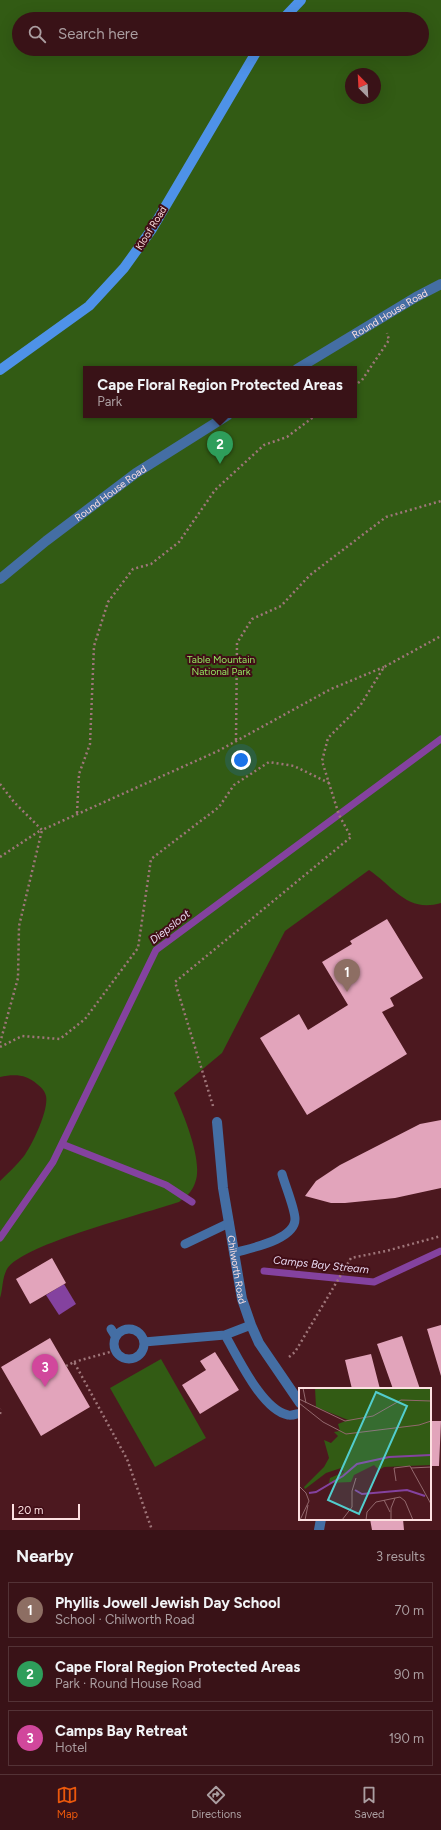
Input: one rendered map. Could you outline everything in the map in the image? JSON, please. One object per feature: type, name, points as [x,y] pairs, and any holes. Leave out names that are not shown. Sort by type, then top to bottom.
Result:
[{"type":"main road","points":[[290,12],[301,0]]},
{"type":"main road","name":"Kloof Road","points":[[0,370],[89,306],[124,268],[152,229],[254,56]]},
{"type":"street","name":"Round House Road","points":[[303,366],[382,317],[441,284]]},
{"type":"street","name":"Round House Road","points":[[0,579],[46,541],[136,472],[223,418]]},
{"type":"street","name":"Chilworth Road","points":[[217,1122],[223,1188],[242,1299],[259,1343],[276,1366],[299,1402]]},
{"type":"street","points":[[319,1530],[321,1520]]},
{"type":"lane","points":[[234,1253],[282,1237],[292,1230],[296,1218],[282,1174]]},
{"type":"lane","points":[[185,1244],[229,1223]]},
{"type":"lane","points":[[144,1342],[225,1335],[251,1325]]},
{"type":"lane","points":[[111,1329],[116,1337]]},
{"type":"lane","points":[[125,1330],[134,1330],[142,1336],[144,1342],[141,1354],[132,1359],[122,1357],[115,1350],[114,1345],[116,1337],[125,1330]]},
{"type":"lane","points":[[225,1335],[263,1398],[280,1413],[290,1416],[299,1413]]},
{"type":"path","points":[[357,384],[362,380],[389,340],[382,317]]},
{"type":"path","points":[[77,813],[79,774],[90,744],[94,646],[108,602],[133,569],[150,564],[180,542],[215,490],[264,445],[287,437],[312,418]]},
{"type":"path","points":[[236,740],[237,644],[252,619],[281,606],[310,575],[386,517],[441,501]]},
{"type":"path","points":[[0,857],[42,830],[218,750],[331,690],[384,667],[441,636]]},
{"type":"path","points":[[217,1122],[175,982],[351,837],[339,815],[322,761],[328,738],[360,706],[384,667]]},
{"type":"path","points":[[0,1047],[22,1036],[60,1039],[85,1019],[138,948],[151,859],[219,807],[234,786],[269,762],[294,766],[329,784]]},
{"type":"path","points":[[0,784],[14,802],[42,830]]},
{"type":"path","points":[[0,1043],[18,978],[19,926],[42,830]]},
{"type":"path","points":[[276,1366],[295,1352],[351,1258],[386,1251],[441,1236]]},
{"type":"path","points":[[66,1366],[74,1362],[115,1350]]},
{"type":"path","points":[[74,1362],[127,1459],[152,1530]]},
{"type":"path","points":[[0,1414],[1,1410]]},
{"type":"green space","name":"Table Mountain National Park","points":[[0,0],[441,0],[441,903],[429,905],[410,901],[394,891],[369,870],[285,931],[222,1053],[174,1093],[191,1138],[197,1163],[195,1183],[190,1192],[179,1202],[87,1230],[17,1259],[5,1272],[0,1298],[0,1181],[18,1163],[27,1151],[39,1127],[46,1102],[46,1096],[40,1086],[29,1078],[15,1075],[0,1077]]},
{"type":"green space","points":[[161,1359],[206,1438],[155,1467],[110,1388]]},
{"type":"shaded area","points":[[64,1284],[76,1304],[59,1315],[46,1295]]},
{"type":"building","points":[[387,919],[423,978],[390,998],[394,1006],[382,1012],[407,1054],[307,1115],[260,1038],[299,1014],[308,1030],[348,1005],[322,962],[352,944],[350,941]]},
{"type":"building","points":[[441,1120],[441,1188],[395,1198],[345,1203],[331,1203],[305,1196],[316,1181],[340,1165],[420,1124]]},
{"type":"building","points":[[52,1258],[66,1283],[30,1304],[16,1279]]},
{"type":"building","points":[[441,1325],[441,1376],[427,1329]]},
{"type":"building","points":[[402,1336],[420,1388],[393,1388],[377,1344]]},
{"type":"building","points":[[50,1338],[90,1407],[41,1436],[1,1367]]},
{"type":"building","points":[[215,1352],[239,1390],[200,1414],[182,1385],[206,1370],[200,1361]]},
{"type":"building","points":[[371,1354],[380,1388],[352,1388],[345,1360]]},
{"type":"building","points":[[431,1421],[441,1421],[439,1466],[431,1466]]},
{"type":"building","points":[[370,1520],[403,1520],[404,1530],[372,1530]]},
{"type":"waterway","name":"Diepsloot","points":[[0,1238],[53,1162],[156,950],[441,739]]},
{"type":"waterway","name":"Camps Bay Stream","points":[[62,1144],[166,1185],[192,1202]]},
{"type":"waterway","name":"Camps Bay Stream","points":[[264,1271],[374,1282],[441,1251]]},
{"type":"place","name":"Cape Floral Region Protected Areas","points":[[220,464]]},
{"type":"place","name":"Phyllis Jowell Jewish Day School","points":[[347,992]]},
{"type":"place","name":"Camps Bay Retreat","points":[[45,1387]]}]
